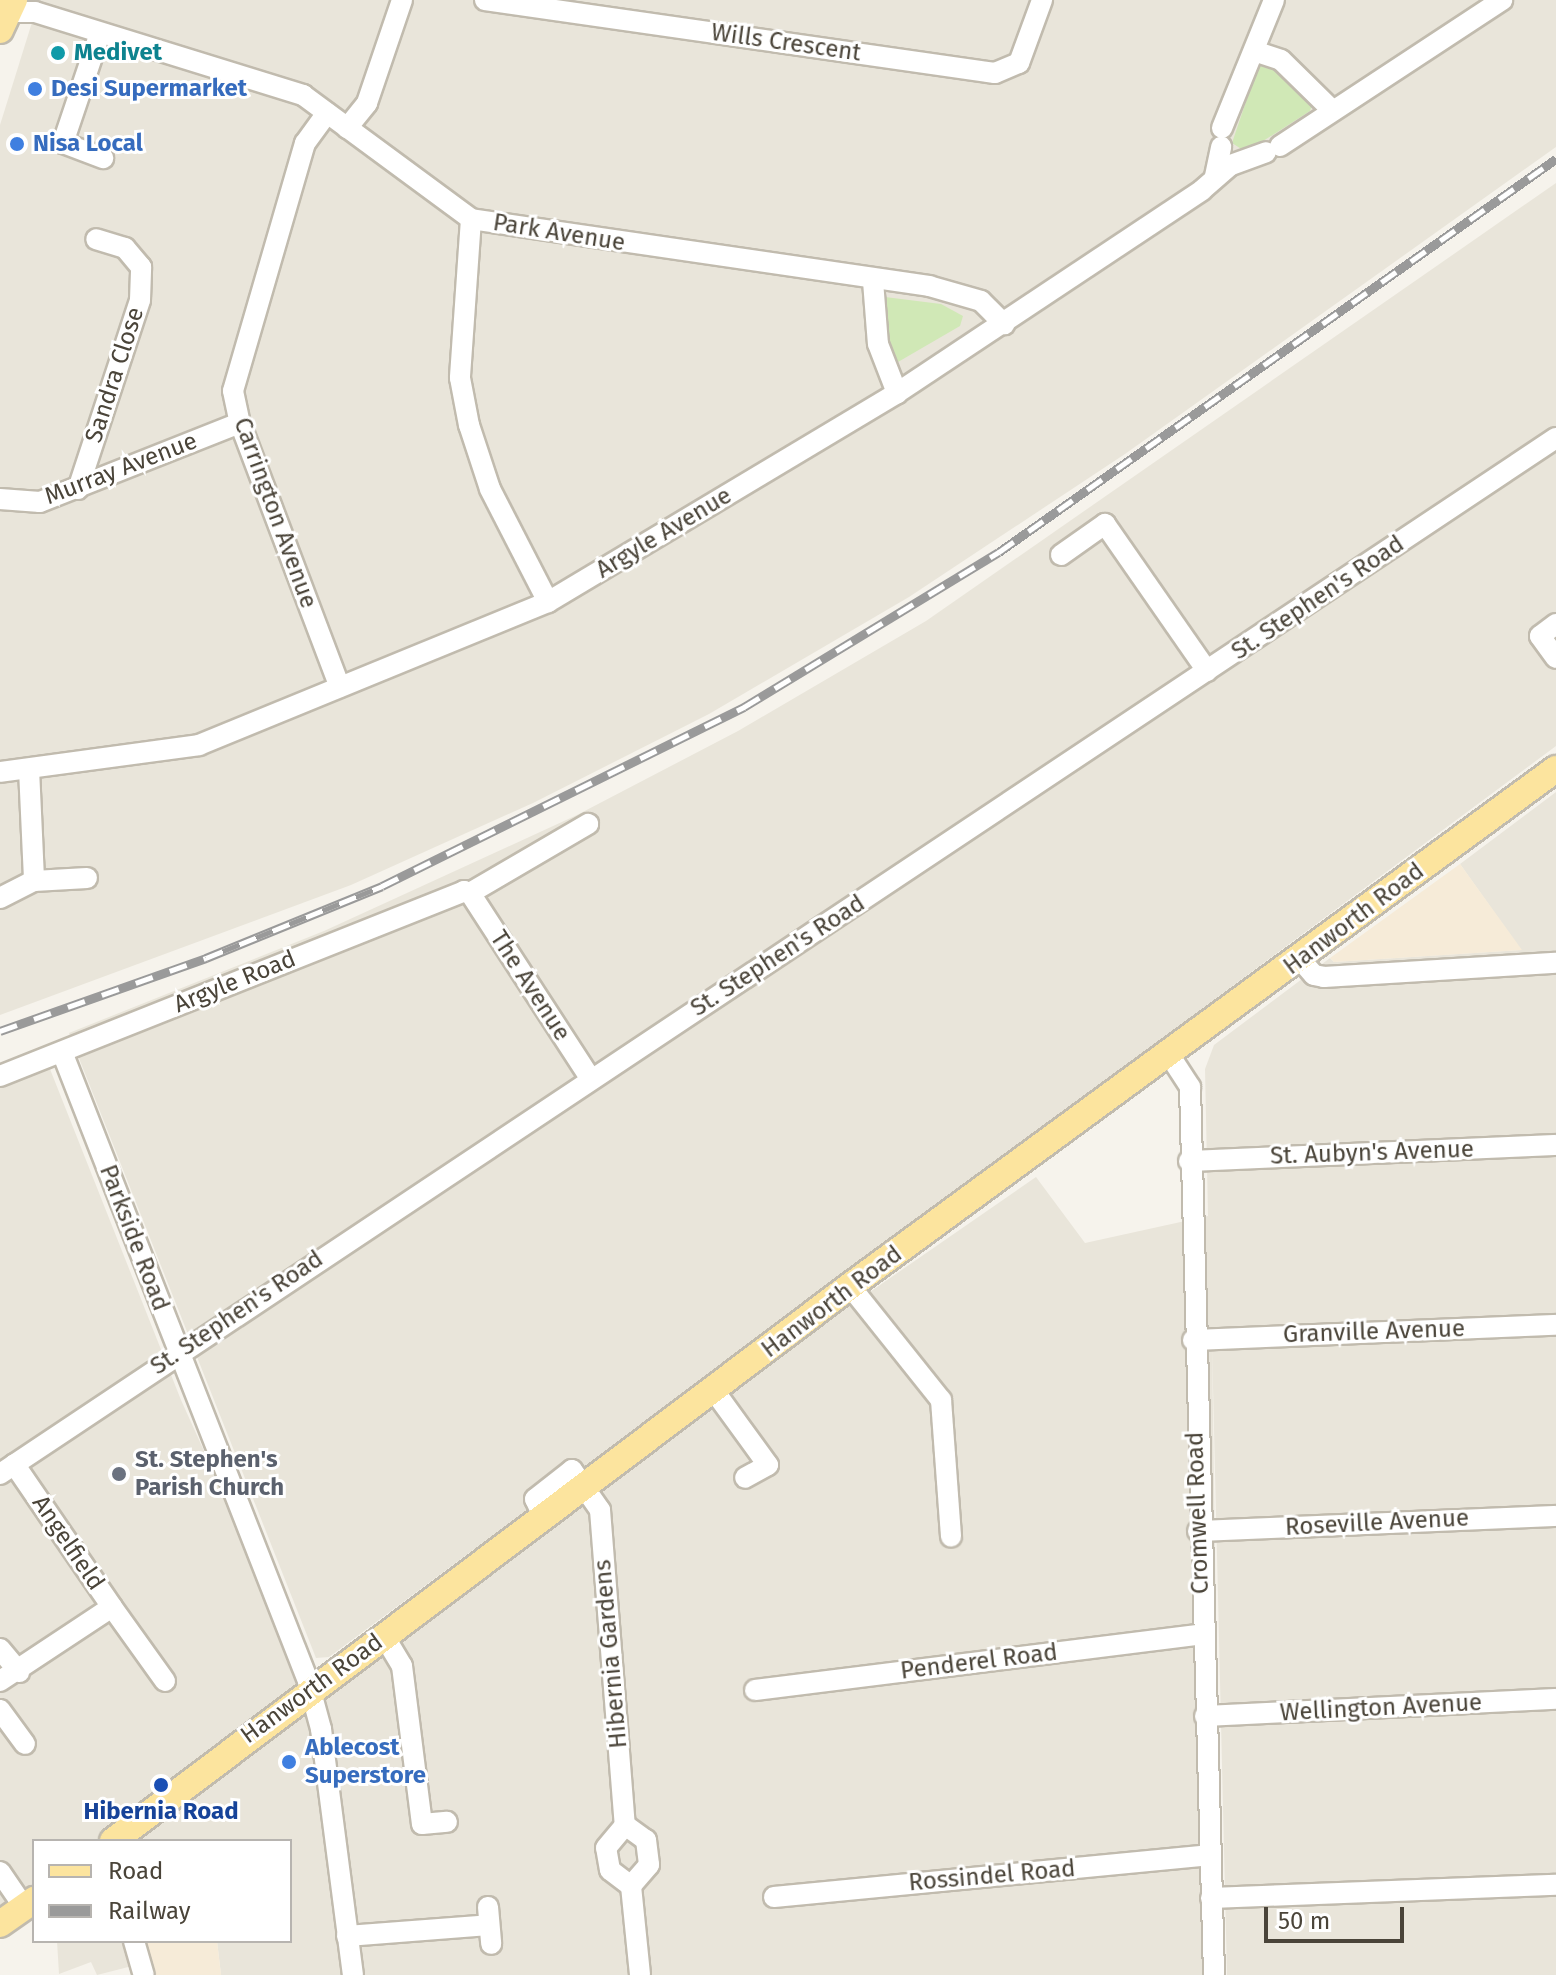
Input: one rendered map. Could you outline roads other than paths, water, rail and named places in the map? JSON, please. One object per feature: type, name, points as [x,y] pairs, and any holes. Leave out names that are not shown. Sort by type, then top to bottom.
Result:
[{"type":"main road","name":"Hanworth Road","points":[[116,1839],[715,1392],[850,1286],[1170,1056],[1556,769]]},
{"type":"main road","points":[[0,1924],[29,1903]]},
{"type":"street","points":[[347,128],[367,103],[402,0]]},
{"type":"street","name":"Wills Crescent","points":[[489,0],[995,73],[1019,63],[1042,0]]},
{"type":"street","points":[[1215,176],[1221,137],[1274,0]]},
{"type":"street","name":"Argyle Avenue","points":[[0,772],[199,745],[548,602],[897,393],[1202,190],[1215,176],[1273,149],[1330,108],[1502,0]]},
{"type":"street","name":"Park Avenue","points":[[6,13],[35,12],[303,95],[471,219],[873,281],[929,286],[981,301],[1004,324]]},
{"type":"street","points":[[100,33],[63,143],[103,158]]},
{"type":"street","points":[[1254,51],[1281,60],[1330,108]]},
{"type":"street","name":"Carrington Avenue","points":[[327,113],[305,143],[233,391],[240,423],[340,687]]},
{"type":"street","points":[[471,219],[460,378],[469,425],[490,489],[548,602]]},
{"type":"street","name":"Sandra Close","points":[[78,489],[140,300],[141,267],[125,248],[96,238]]},
{"type":"street","points":[[873,281],[878,344],[897,393]]},
{"type":"street","name":"Murray Avenue","points":[[0,499],[40,502],[240,423]]},
{"type":"street","name":"St. Stephen's Road","points":[[7,1469],[177,1352],[1556,438]]},
{"type":"street","points":[[1061,555],[1105,524],[1207,671]]},
{"type":"street","points":[[1556,624],[1540,636],[1556,658]]},
{"type":"street","points":[[29,769],[34,881]]},
{"type":"street","name":"Argyle Road","points":[[0,1076],[464,891],[470,893],[588,824]]},
{"type":"street","points":[[0,898],[34,881],[87,878]]},
{"type":"street","name":"The Avenue","points":[[470,893],[591,1079]]},
{"type":"street","points":[[1300,959],[1314,975],[1324,977],[1556,963]]},
{"type":"street","name":"Parkside Road","points":[[62,1052],[311,1692]]},
{"type":"street","name":"Cromwell Road","points":[[1170,1056],[1190,1087],[1198,1531],[1214,1975]]},
{"type":"street","name":"St. Aubyn's Avenue","points":[[1189,1161],[1556,1145]]},
{"type":"street","points":[[850,1286],[941,1400],[951,1537]]},
{"type":"street","name":"Granville Avenue","points":[[1193,1340],[1556,1325]]},
{"type":"street","points":[[715,1392],[768,1465],[745,1478]]},
{"type":"street","name":"Angelfield","points":[[0,1681],[19,1672],[38,1653],[67,1640],[112,1607],[7,1469]]},
{"type":"street","name":"Hibernia Gardens","points":[[586,1487],[600,1510],[625,1825]]},
{"type":"street","name":"Roseville Avenue","points":[[1198,1531],[1556,1516]]},
{"type":"street","points":[[112,1607],[165,1681]]},
{"type":"street","name":"Penderel Road","points":[[755,1690],[1202,1634]]},
{"type":"street","points":[[384,1636],[402,1666],[422,1824],[447,1822]]},
{"type":"street","points":[[0,1649],[19,1672]]},
{"type":"street","points":[[311,1692],[321,1729],[353,1975]]},
{"type":"street","name":"Wellington Avenue","points":[[1205,1716],[1556,1699]]},
{"type":"street","points":[[0,1710],[25,1744]]},
{"type":"street","points":[[631,1886],[610,1870],[606,1848],[625,1825],[646,1840],[649,1865],[631,1886],[640,1975]]},
{"type":"street","name":"Rossindel Road","points":[[774,1897],[1211,1855]]},
{"type":"street","points":[[0,1872],[29,1903]]},
{"type":"street","points":[[1211,1898],[1556,1885]]},
{"type":"street","points":[[347,1936],[489,1925]]},
{"type":"street","points":[[135,1943],[144,1975]]},
{"type":"railway","points":[[0,1031],[206,958],[382,886],[744,707],[999,552],[1556,159]]},
{"type":"place","name":"Medivet","points":[[58,53]]},
{"type":"place","name":"Desi Supermarket","points":[[35,89]]},
{"type":"place","name":"Nisa Local","points":[[17,144]]},
{"type":"place","name":"St. Stephen's Parish Church","points":[[119,1474]]},
{"type":"place","name":"Ablecost Superstore","points":[[289,1762]]},
{"type":"place","name":"Hibernia Road","points":[[161,1785]]}]
